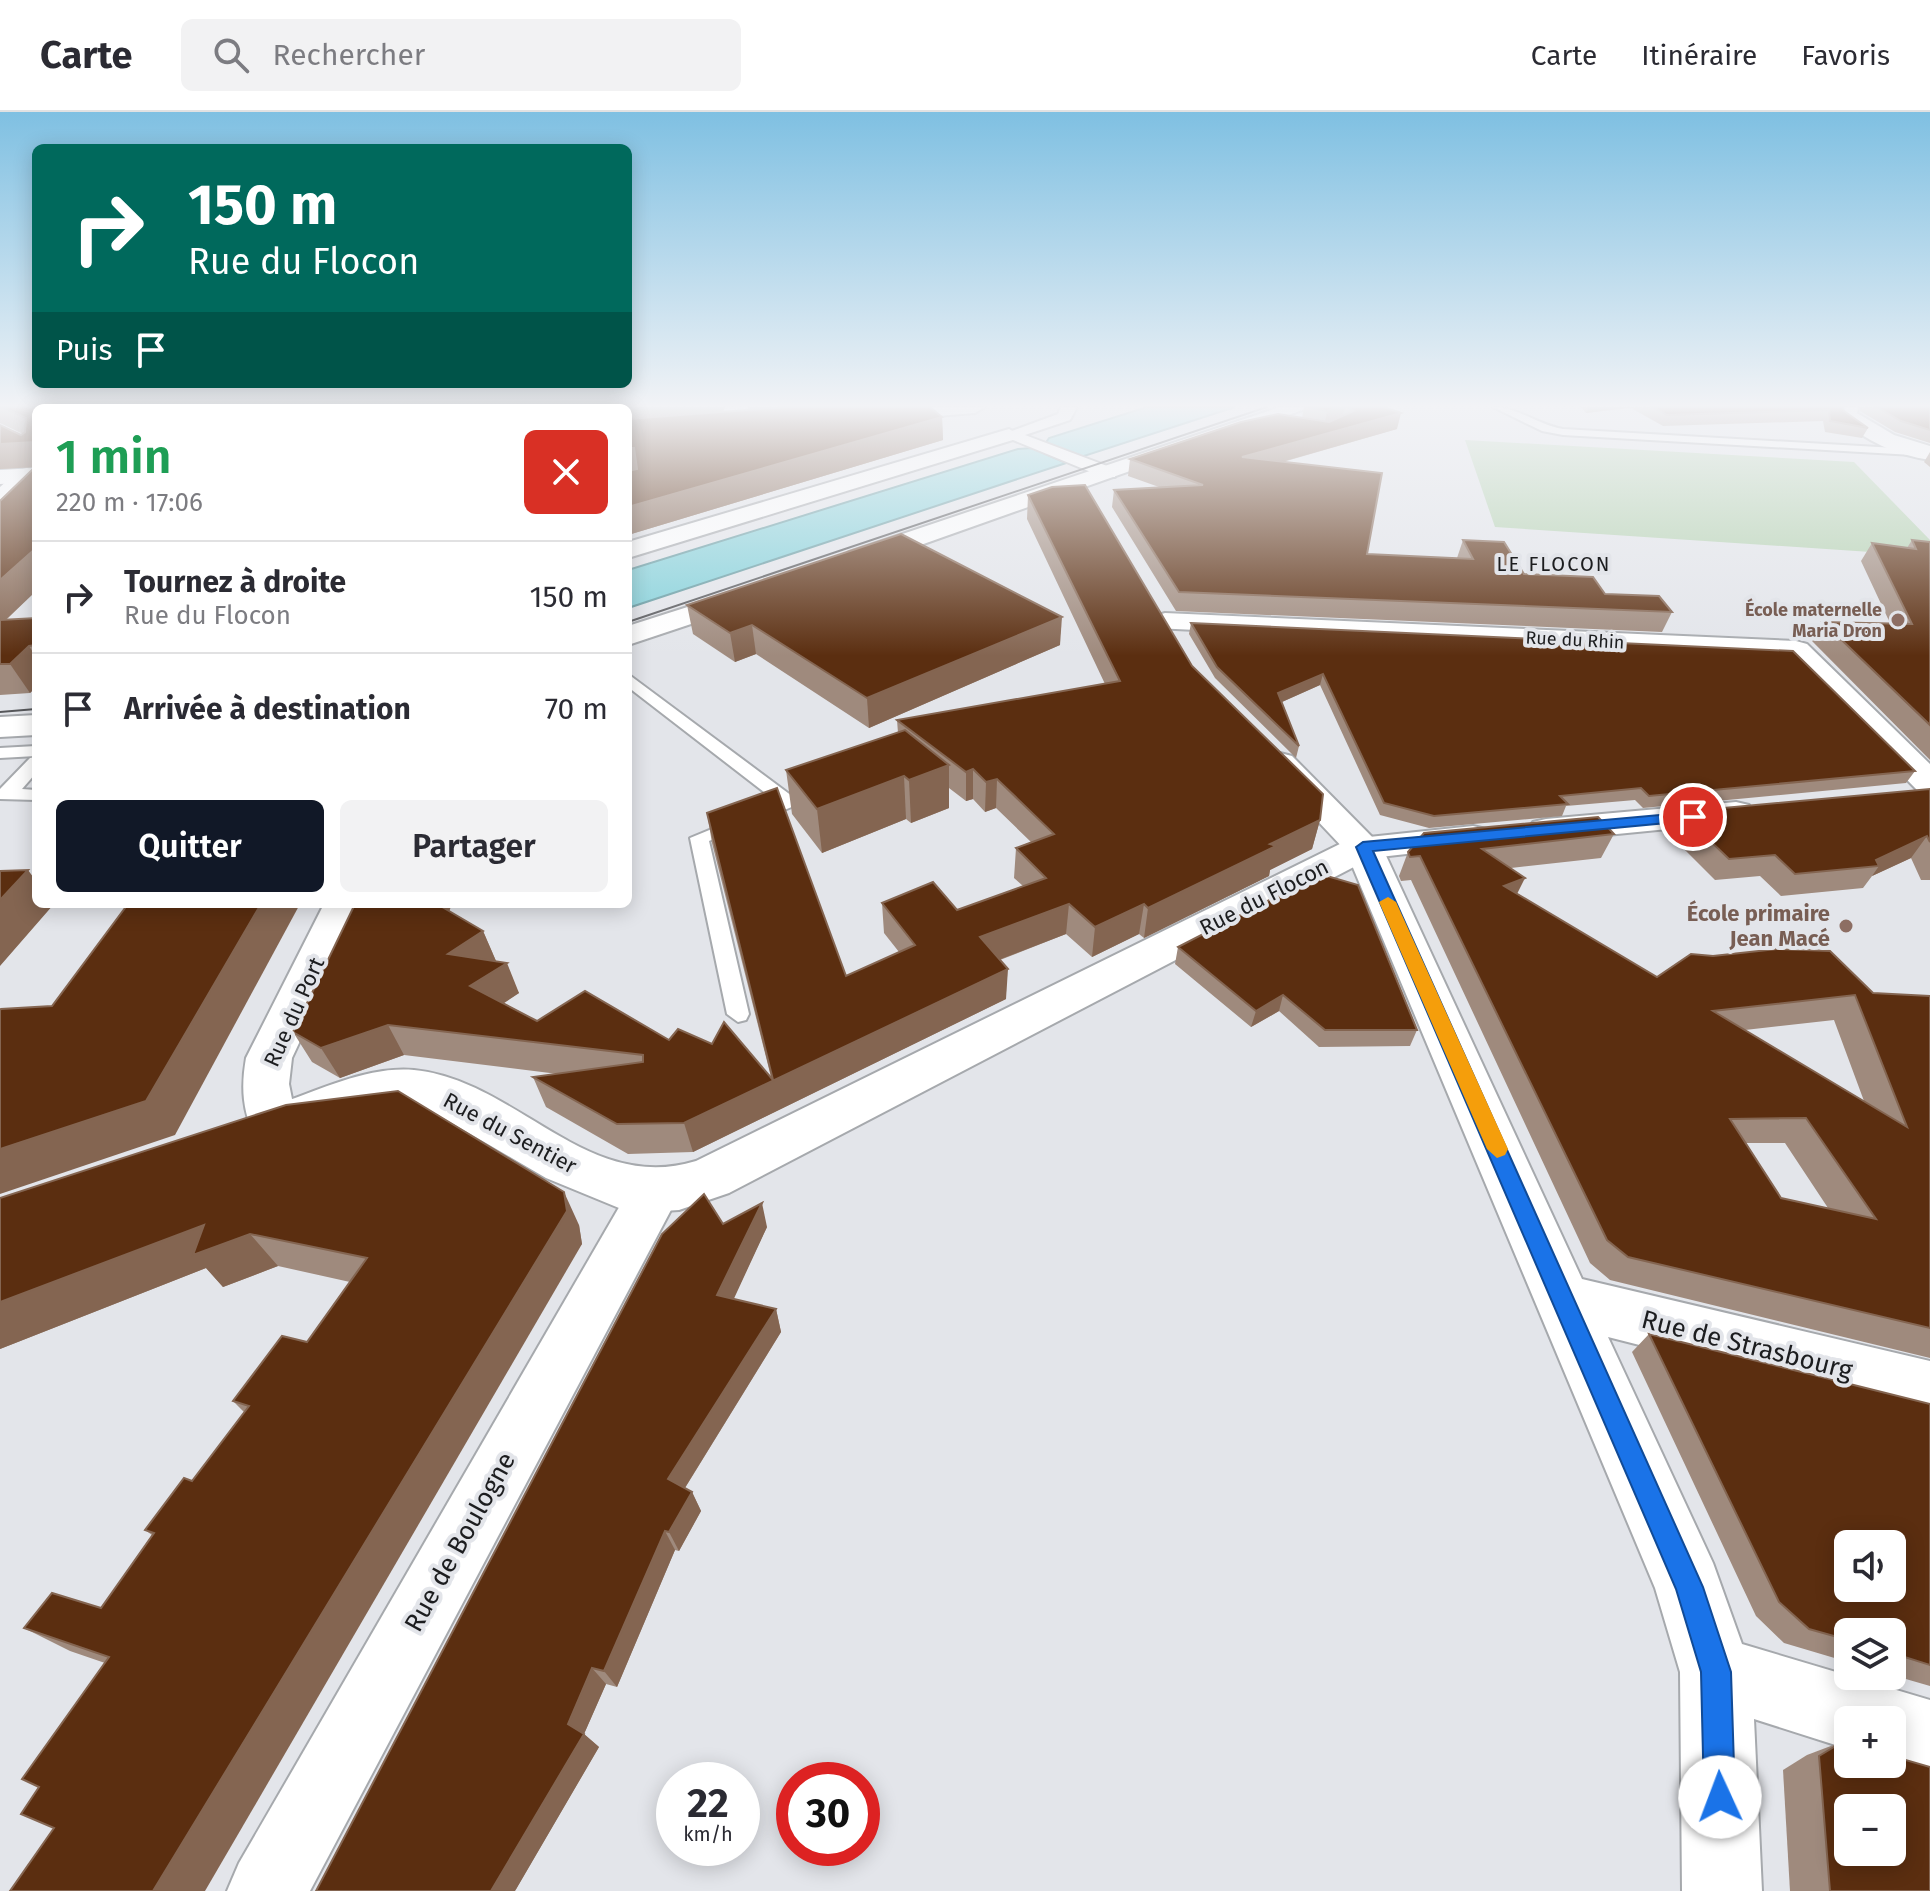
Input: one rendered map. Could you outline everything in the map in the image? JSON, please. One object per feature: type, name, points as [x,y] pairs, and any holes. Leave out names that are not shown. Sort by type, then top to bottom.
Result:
[{"type":"street","points":[[0,513],[15,490]]},
{"type":"street","points":[[632,549],[827,490]]},
{"type":"street","points":[[831,567],[1087,490]]},
{"type":"street","points":[[632,635],[771,587]]},
{"type":"street","points":[[1149,595],[1181,650]]},
{"type":"street","name":"Rue du Rhin","points":[[1165,622],[1796,650],[1920,792]]},
{"type":"street","points":[[0,727],[32,725]]},
{"type":"street","points":[[1264,747],[1363,847],[1689,1587],[1716,1672],[1722,1891]]},
{"type":"street","name":"Rue du Flocon","points":[[654,1193],[673,1192],[711,1178],[1363,847],[1765,810]]},
{"type":"street","name":"Rue du Port","points":[[251,1132],[269,1058],[342,908]]},
{"type":"street","name":"Rue du Sentier","points":[[251,1132],[368,1093],[424,1089],[459,1103],[594,1178],[619,1189],[654,1193]]},
{"type":"street","name":"Rue de Boulogne","points":[[267,1891],[654,1193]]},
{"type":"street","name":"Rue de Strasbourg","points":[[1564,1300],[1930,1390]]},
{"type":"street","points":[[1716,1672],[1834,1708]]},
{"type":"street","points":[[1906,1730],[1930,1737]]},
{"type":"lane","points":[[632,682],[788,802]]},
{"type":"lane","points":[[0,753],[32,751]]},
{"type":"lane","points":[[4,794],[32,766]]},
{"type":"lane","points":[[738,1014],[699,838],[788,802],[842,785]]},
{"type":"lane","points":[[4,794],[32,795]]},
{"type":"green space","points":[[1482,490],[1881,490],[1930,540],[1930,556],[1495,527]]},
{"type":"water","points":[[886,490],[984,490],[632,607],[632,569]]},
{"type":"building","points":[[11,490],[32,490],[32,552],[0,580],[0,501]]},
{"type":"building","points":[[632,490],[687,490],[632,506]]},
{"type":"building","points":[[1043,490],[1088,490],[1192,666],[1323,794],[1320,820],[1270,844],[1276,846],[1148,908],[1144,904],[1095,927],[1069,904],[980,937],[1008,969],[684,1123],[617,1124],[533,1077],[643,1062],[643,1055],[388,1025],[321,1048],[293,1032],[353,908],[444,908],[483,931],[448,954],[507,963],[470,986],[537,1021],[585,991],[669,1040],[678,1029],[712,1044],[724,1022],[773,1080],[707,813],[777,788],[846,976],[915,945],[882,903],[933,882],[957,910],[1046,878],[1016,848],[1054,834],[997,779],[986,782],[973,769],[966,772],[897,720],[1120,681],[1028,495]]},
{"type":"building","points":[[1114,490],[1379,490],[1367,554],[1473,559],[1463,540],[1504,542],[1524,574],[1593,577],[1605,594],[1659,596],[1672,612],[1179,592]]},
{"type":"building","points":[[901,534],[1062,617],[867,698],[752,625],[730,633],[687,605]]},
{"type":"building","points":[[1912,540],[1930,542],[1930,725],[1823,622],[1912,624],[1872,543],[1916,549]]},
{"type":"building","points":[[32,618],[32,646],[10,664],[0,664],[0,620]]},
{"type":"building","points":[[1191,623],[1793,651],[1915,771],[1649,796],[1641,788],[1560,796],[1568,804],[1434,816],[1384,803],[1323,674],[1278,693],[1299,746],[1217,667]]},
{"type":"building","points":[[905,730],[949,765],[909,780],[904,776],[817,809],[786,770]]},
{"type":"building","points":[[1930,789],[1930,842],[1927,836],[1876,860],[1879,866],[1795,874],[1775,855],[1729,859],[1680,812]]},
{"type":"building","points":[[1598,817],[1614,834],[1482,849],[1525,878],[1504,886],[1657,977],[1691,954],[1713,956],[1777,949],[1830,951],[1873,993],[1930,996],[1930,1328],[1628,1257],[1607,1240],[1420,856],[1410,857],[1408,852],[1424,833]],"holes":[[[1855,995],[1907,1127],[1713,1011]],[[1806,1118],[1876,1219],[1781,1198],[1730,1119]]]},
{"type":"building","points":[[28,870],[0,900],[0,871]]},
{"type":"building","points":[[1320,874],[1358,885],[1417,1030],[1325,1030],[1283,995],[1256,1011],[1178,947]]},
{"type":"building","points":[[125,908],[259,908],[146,1101],[0,1149],[0,1010],[52,1006]]},
{"type":"building","points":[[398,1091],[564,1192],[567,1211],[153,1891],[10,1891],[54,1828],[21,1814],[39,1787],[22,1779],[109,1657],[24,1628],[52,1593],[101,1608],[154,1533],[145,1530],[184,1478],[192,1481],[249,1406],[233,1401],[282,1336],[307,1342],[367,1258],[250,1234],[193,1255],[204,1225],[0,1302],[0,1198],[286,1105]]},
{"type":"building","points":[[704,1194],[723,1224],[762,1203],[717,1295],[776,1309],[668,1479],[692,1492],[669,1532],[665,1531],[604,1671],[592,1668],[568,1724],[584,1734],[491,1891],[316,1891],[662,1234]]},
{"type":"building","points":[[1649,1334],[1930,1404],[1930,1665],[1906,1657],[1906,1618],[1834,1618],[1834,1636],[1809,1629],[1779,1602]]},
{"type":"building","points":[[1834,1747],[1834,1778],[1906,1778],[1906,1760],[1930,1767],[1930,1891],[1830,1891],[1819,1756]]},
{"type":"tram line","points":[[632,621],[1020,490]]},
{"type":"tram line","points":[[0,712],[32,709]]},
{"type":"slow traffic","points":[[1388,902],[1497,1149]]},
{"type":"place","name":"École maternelle Maria Dron","points":[[1898,620]]},
{"type":"place","name":"École primaire Jean Macé","points":[[1846,926]]},
{"type":"district","name":"LE FLOCON","points":[[1554,564]]},
{"type":"route","points":[[1693,817],[1363,847],[1689,1587],[1716,1672],[1720,1797]]}]
